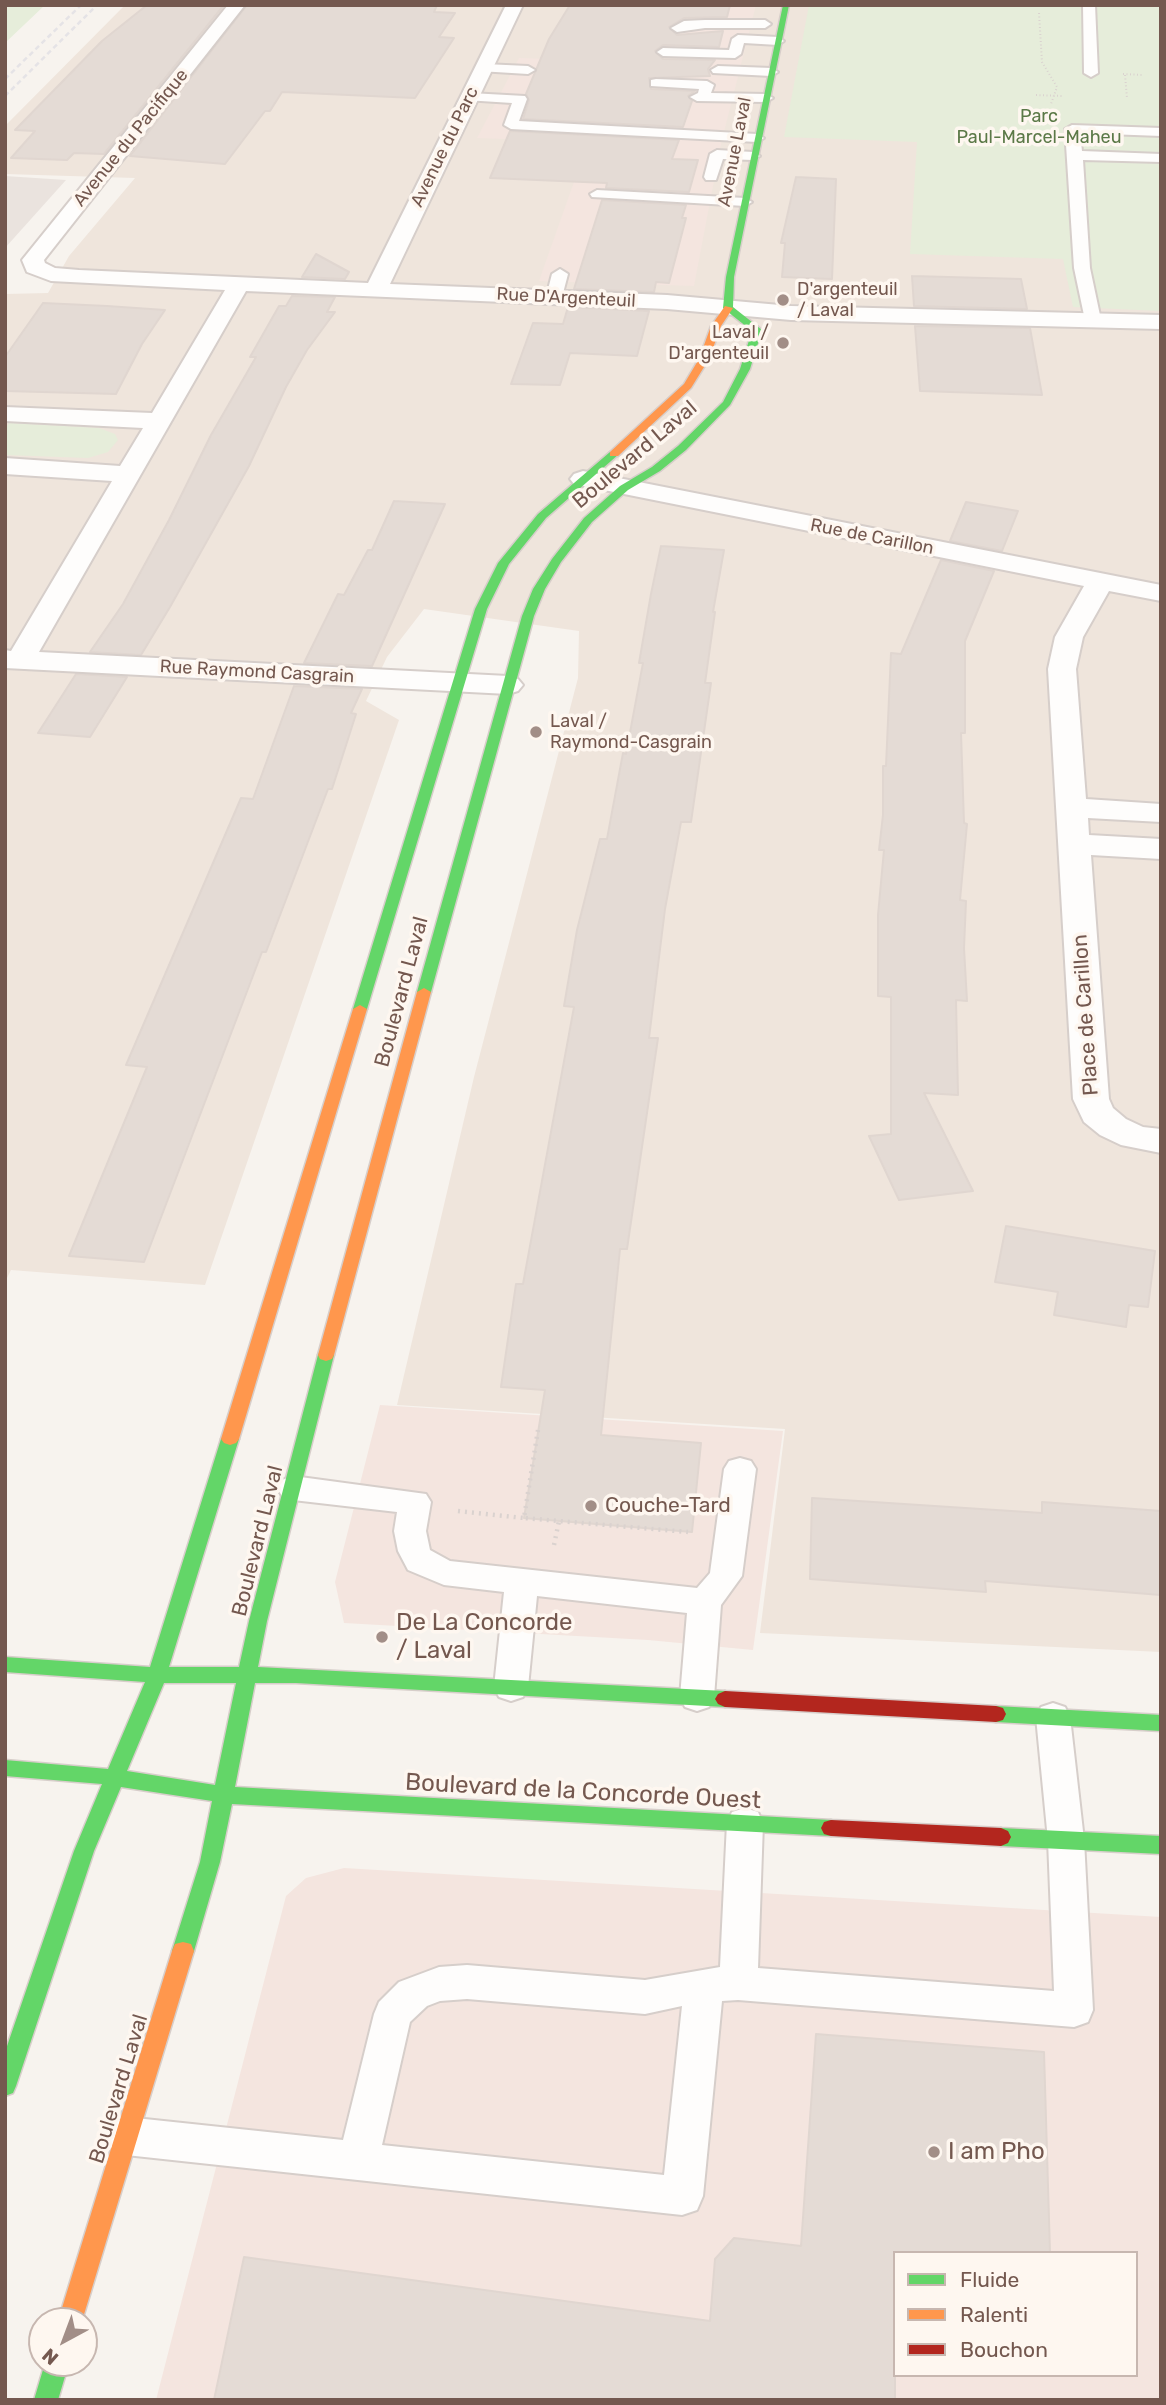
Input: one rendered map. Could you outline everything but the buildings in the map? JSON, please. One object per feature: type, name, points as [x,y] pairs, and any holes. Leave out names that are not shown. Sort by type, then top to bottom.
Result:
[{"type":"street","name":"Avenue du Pacifique","points":[[41,270],[34,263],[36,256],[237,5]]},
{"type":"street","name":"Avenue du Parc","points":[[376,289],[515,5]]},
{"type":"street","name":"Avenue Laval","points":[[728,308],[730,277],[786,5]]},
{"type":"street","name":"Rue D'Argenteuil","points":[[41,270],[68,276],[554,297],[1091,331],[1161,323]]},
{"type":"street","points":[[12,659],[128,474],[239,284]]},
{"type":"street","name":"Boulevard Laval","points":[[5,2085],[84,1851],[112,1777],[157,1675],[177,1616],[477,618],[504,563],[542,516],[681,394],[704,359],[716,326],[728,308],[757,330],[750,356],[734,392],[717,415],[682,448],[656,469],[624,488],[588,520],[547,574],[528,616],[326,1357],[258,1621],[225,1795],[203,1886],[74,2307]]},
{"type":"street","points":[[5,414],[159,421]]},
{"type":"street","points":[[5,466],[128,474]]},
{"type":"street","name":"Rue de Carillon","points":[[583,479],[1161,593]]},
{"type":"street","name":"Place de Carillon","points":[[1100,582],[1076,623],[1064,652],[1062,689],[1091,1099],[1097,1114],[1113,1128],[1135,1137],[1161,1142]]},
{"type":"street","name":"Rue Raymond Casgrain","points":[[12,659],[508,685]]},
{"type":"street","points":[[1070,808],[1161,813]]},
{"type":"street","points":[[1074,844],[1161,849]]},
{"type":"street","points":[[5,1664],[157,1675],[249,1673],[1161,1723]]},
{"type":"street","name":"Boulevard de la Concorde Ouest","points":[[5,1768],[112,1777],[225,1795],[1161,1845]]},
{"type":"street","points":[[46,2400],[53,2377]]},
{"type":"lane","points":[[1089,5],[1091,73]]},
{"type":"lane","points":[[677,28],[684,24],[700,22],[780,33]]},
{"type":"lane","points":[[662,33],[728,36],[738,39],[780,33]]},
{"type":"lane","points":[[663,52],[735,54],[738,39]]},
{"type":"lane","points":[[696,60],[727,61],[722,70],[771,72]]},
{"type":"lane","points":[[484,68],[528,70]]},
{"type":"lane","points":[[656,83],[707,85],[701,97],[766,98]]},
{"type":"lane","points":[[470,97],[520,99],[510,125],[757,138]]},
{"type":"lane","points":[[1138,132],[1139,110]]},
{"type":"lane","points":[[653,121],[674,122],[671,132]]},
{"type":"lane","points":[[1091,331],[1079,246],[1076,155],[1072,129],[1161,132]]},
{"type":"lane","points":[[711,177],[713,153],[754,156]]},
{"type":"lane","points":[[1076,155],[1161,159]]},
{"type":"lane","points":[[597,194],[745,202]]},
{"type":"lane","points":[[554,297],[560,274]]},
{"type":"lane","points":[[697,1697],[705,1602],[726,1577],[740,1469]]},
{"type":"lane","points":[[293,1488],[415,1502],[410,1541],[420,1561],[444,1573],[705,1602]]},
{"type":"lane","points":[[511,1687],[522,1583]]},
{"type":"lane","points":[[358,2161],[393,2014],[413,1994],[439,1984],[467,1982],[645,1997],[721,1984],[1074,2010],[1066,1840],[1053,1717]]},
{"type":"lane","points":[[126,2136],[682,2196],[721,1984],[745,1823]]},
{"type":"path","points":[[1039,13],[1042,62],[1055,82]]},
{"type":"path","points":[[1125,74],[1143,75]]},
{"type":"path","points":[[1036,95],[1062,96]]},
{"type":"path","points":[[524,1518],[538,1430]]},
{"type":"path","points":[[415,1502],[452,1511],[692,1532]]},
{"type":"shaded area","points":[[125,5],[1161,5],[1161,1652],[760,1633],[785,1429],[397,1405],[474,1077],[578,678],[579,631],[424,609],[387,657],[366,701],[399,720],[205,1285],[11,1270],[5,1282],[5,294],[48,293],[69,256],[135,178],[5,174],[5,126]]},
{"type":"shaded area","points":[[642,5],[756,5],[721,144],[694,286],[539,281],[588,142],[477,138],[519,58],[624,61]]},
{"type":"shaded area","points":[[5,176],[66,180],[5,248]]},
{"type":"shaded area","points":[[380,1405],[783,1431],[753,1650],[648,1640],[344,1623],[335,1582]]},
{"type":"shaded area","points":[[344,1868],[1161,1917],[1161,2400],[156,2400],[286,1896],[306,1878]]},
{"type":"green space","points":[[5,5],[45,5],[5,43]]},
{"type":"green space","name":"Parc Paul-Marcel-Maheu","points":[[809,5],[1161,5],[1161,311],[1073,307],[1063,259],[910,254],[917,142],[784,137]]},
{"type":"green space","points":[[9,423],[99,428],[115,434],[118,440],[108,452],[88,458],[5,455],[5,429]]},
{"type":"railway","points":[[5,79],[81,5]]},
{"type":"railway","points":[[5,96],[97,5]]},
{"type":"traffic: fast","points":[[728,308],[730,277],[786,5]]},
{"type":"traffic: fast","points":[[424,992],[528,616],[539,589],[556,561],[588,520],[624,488],[656,469],[682,448],[727,403],[745,369],[757,330],[728,308]]},
{"type":"traffic: fast","points":[[360,1009],[481,609],[504,563],[542,516],[614,454]]},
{"type":"traffic: fast","points":[[183,1951],[210,1862],[258,1621],[326,1355]]},
{"type":"traffic: fast","points":[[5,2086],[84,1851],[157,1675],[230,1439]]},
{"type":"traffic: fast","points":[[5,1664],[157,1675],[296,1675],[725,1699]]},
{"type":"traffic: fast","points":[[996,1714],[1161,1723]]},
{"type":"traffic: fast","points":[[5,1768],[112,1777],[225,1795],[280,1799],[831,1828]]},
{"type":"traffic: fast","points":[[1001,1837],[1161,1845]]},
{"type":"traffic: fast","points":[[46,2400],[53,2377]]},
{"type":"traffic: slow","points":[[614,454],[688,386],[704,359],[716,326],[728,308]]},
{"type":"traffic: slow","points":[[326,1355],[424,992]]},
{"type":"traffic: slow","points":[[230,1439],[360,1009]]},
{"type":"traffic: slow","points":[[74,2307],[183,1951]]},
{"type":"traffic: jam","points":[[725,1699],[996,1714]]},
{"type":"traffic: jam","points":[[831,1828],[1001,1837]]},
{"type":"place","name":"D'argenteuil / Laval","points":[[783,300]]},
{"type":"place","name":"Laval / D'argenteuil","points":[[783,343]]},
{"type":"place","name":"Laval / Raymond-Casgrain","points":[[536,732]]},
{"type":"place","name":"Couche-Tard","points":[[591,1506]]},
{"type":"place","name":"De La Concorde / Laval","points":[[382,1637]]},
{"type":"place","name":"I am Pho","points":[[934,2152]]}]
